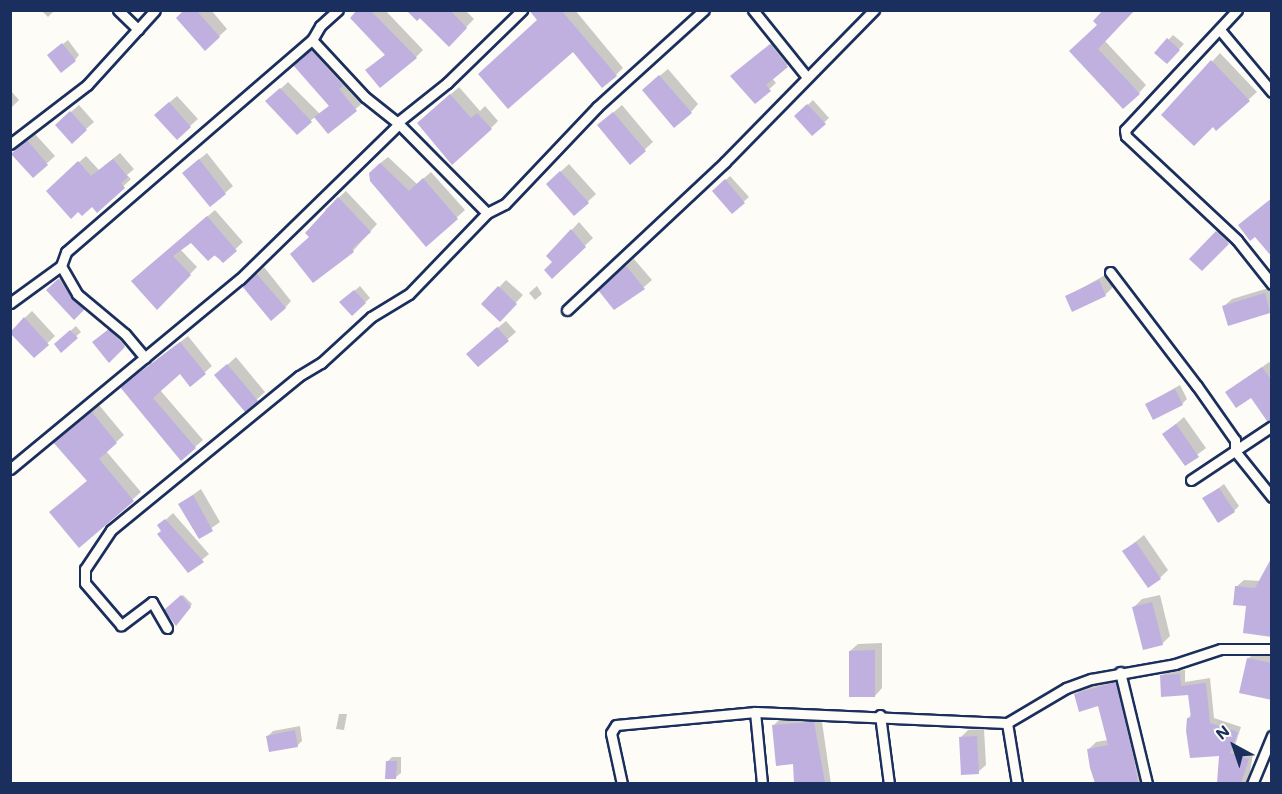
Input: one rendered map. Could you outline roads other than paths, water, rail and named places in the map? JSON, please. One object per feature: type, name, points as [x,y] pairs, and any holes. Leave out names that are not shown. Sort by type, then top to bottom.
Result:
[{"type":"street","points":[[118,10],[138,29]]},
{"type":"street","points":[[10,144],[87,85],[155,10]]},
{"type":"street","points":[[10,303],[61,266],[66,252],[312,39],[320,26],[338,10]]},
{"type":"street","points":[[10,469],[240,279],[399,123],[447,83],[522,10]]},
{"type":"street","points":[[167,628],[152,602],[121,625],[84,583],[85,568],[111,530],[321,363],[371,317],[409,294],[487,213],[506,204],[597,107],[704,10]]},
{"type":"street","points":[[753,10],[806,76]]},
{"type":"street","points":[[567,310],[782,107],[806,76],[874,10]]},
{"type":"street","points":[[1237,10],[1128,124],[1126,136],[1237,240],[1272,284]]},
{"type":"street","points":[[1220,30],[1272,92]]},
{"type":"street","points":[[312,39],[365,97],[399,123],[487,213]]},
{"type":"street","points":[[61,266],[66,280],[77,294],[125,334],[145,358]]},
{"type":"street","points":[[1110,272],[1197,386],[1235,440],[1235,451],[1272,497]]},
{"type":"street","points":[[1191,480],[1272,426]]},
{"type":"street","points":[[622,783],[611,733],[616,725],[755,712],[880,715],[1007,723],[1066,688],[1120,672],[1175,664],[1221,649],[1272,649]]},
{"type":"street","points":[[1120,672],[1147,783]]},
{"type":"street","points":[[755,712],[762,783]]},
{"type":"street","points":[[880,715],[889,783]]},
{"type":"street","points":[[1007,723],[1017,783]]},
{"type":"street","points":[[1252,783],[1272,736]]}]
